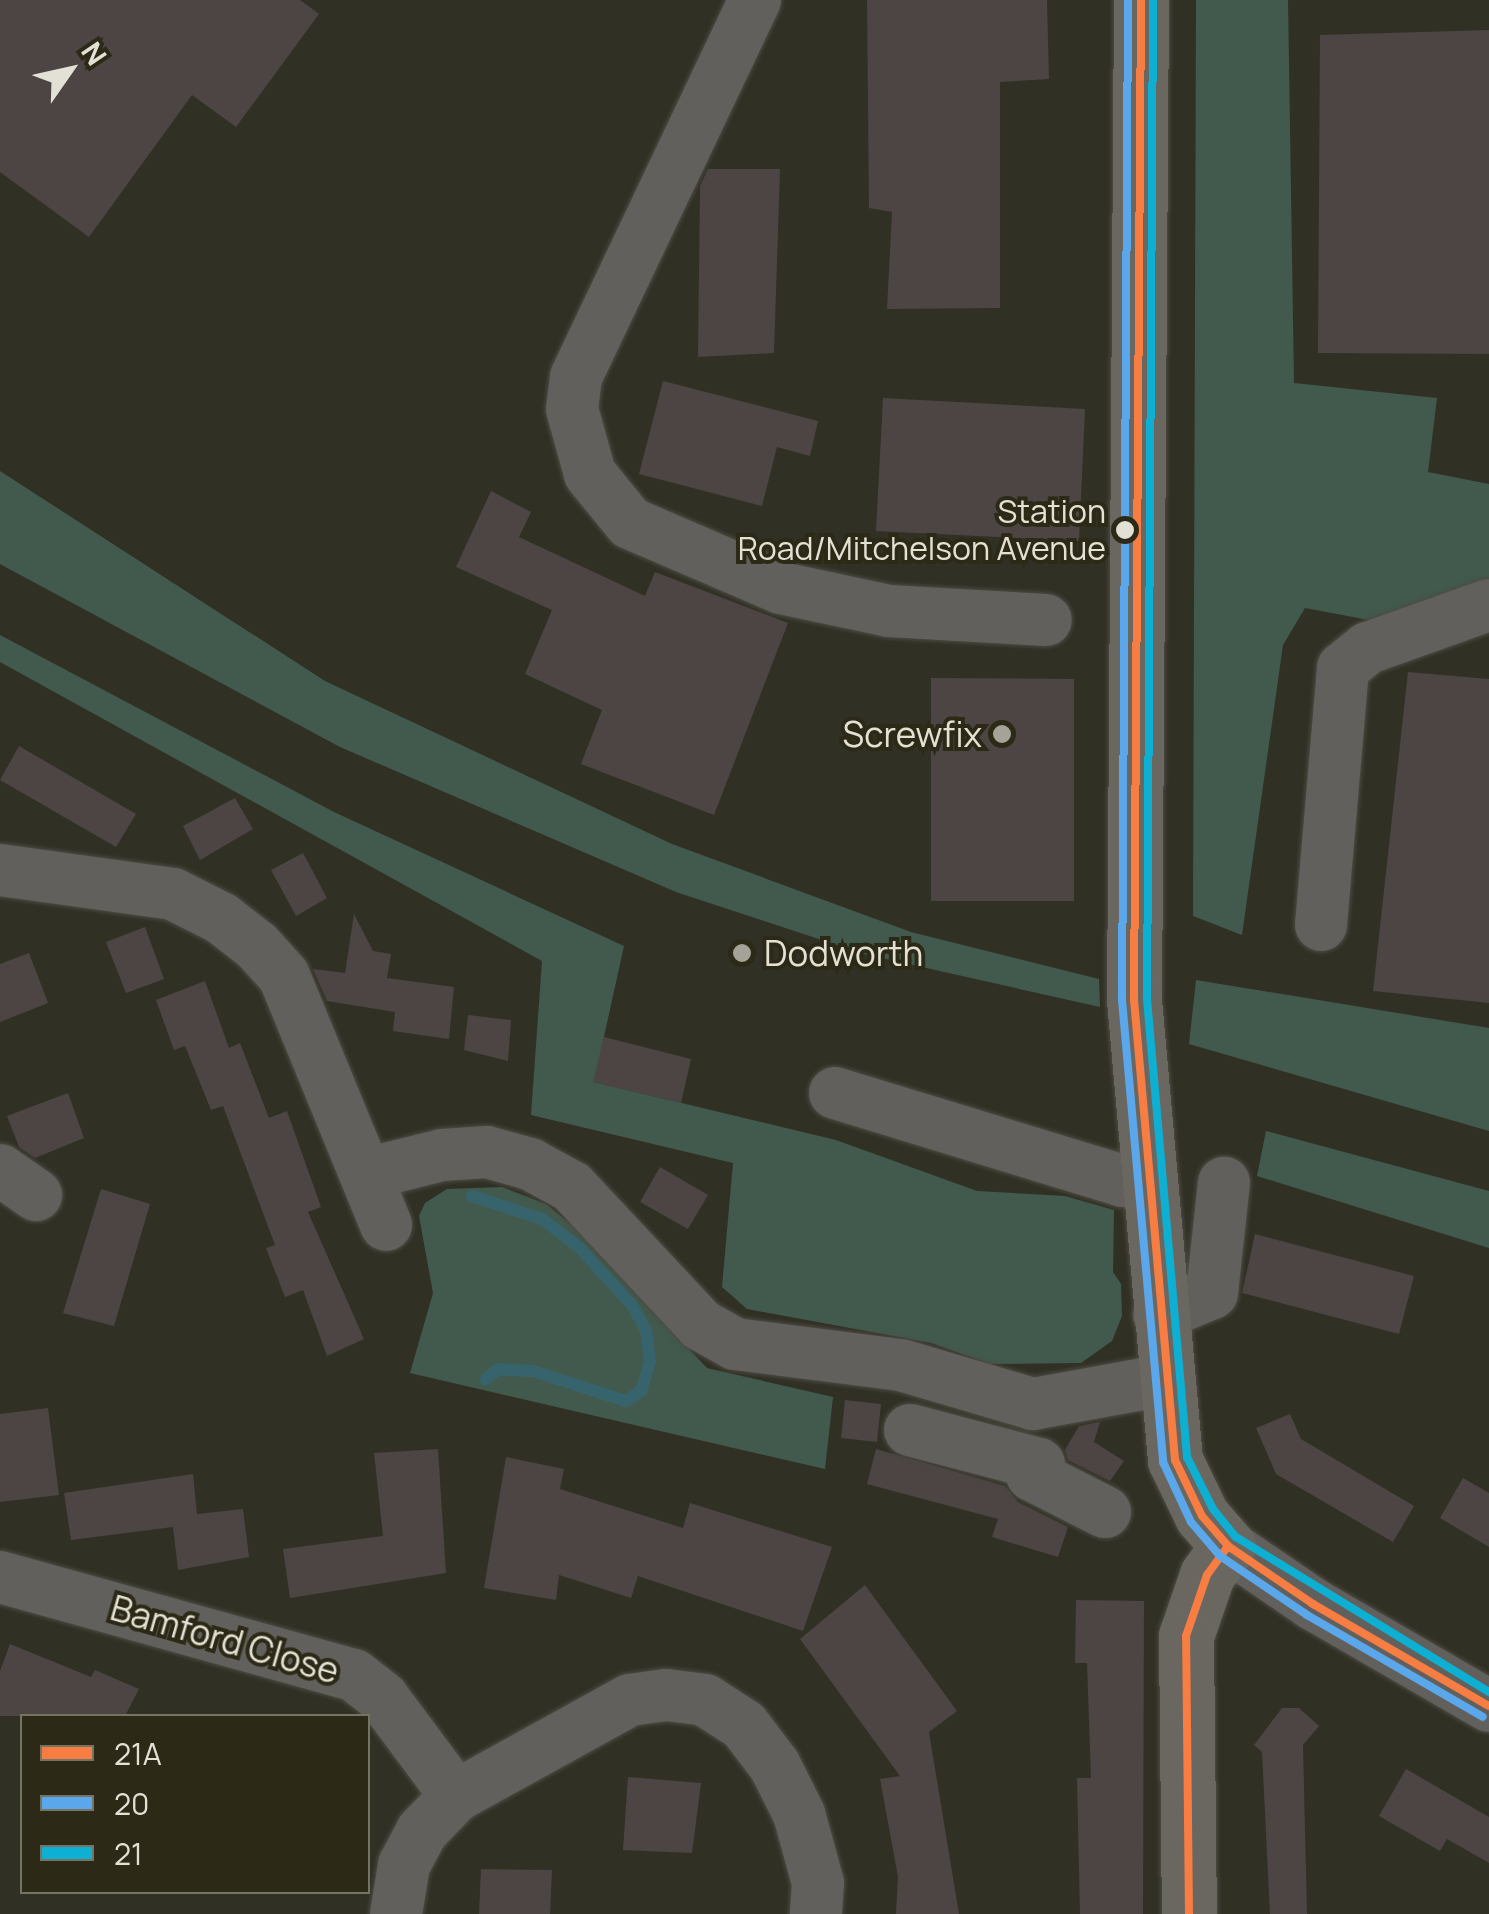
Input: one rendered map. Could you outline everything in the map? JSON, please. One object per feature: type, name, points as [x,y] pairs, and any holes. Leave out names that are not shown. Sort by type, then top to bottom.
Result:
[{"type":"main road","points":[[1141,0],[1134,1000],[1159,1315],[1175,1460],[1202,1516],[1228,1546],[1207,1575],[1186,1636],[1189,1914]]},
{"type":"street","points":[[755,0],[576,377],[572,408],[590,474],[630,523],[781,588],[889,611],[1046,620]]},
{"type":"street","points":[[1320,925],[1343,668],[1368,648],[1489,605]]},
{"type":"street","points":[[1,873],[173,894],[222,918],[257,946],[284,976],[386,1226]]},
{"type":"street","points":[[835,1093],[1122,1181],[1147,1178]]},
{"type":"street","points":[[366,1174],[442,1155],[487,1152],[530,1164],[572,1188],[701,1325],[736,1344],[902,1365],[1012,1402],[1033,1404],[1165,1380]]},
{"type":"street","points":[[1159,1315],[1212,1293],[1224,1183]]},
{"type":"street","points":[[998,1453],[1012,1402]]},
{"type":"street","points":[[910,1430],[1039,1464],[1032,1476],[1106,1512]]},
{"type":"street","points":[[1228,1546],[1313,1604],[1489,1706]]},
{"type":"street","name":"Bamford Close","points":[[0,1577],[354,1675],[382,1698],[456,1796]]},
{"type":"street","points":[[396,1914],[404,1865],[422,1831],[456,1796],[630,1700],[666,1695],[705,1700],[744,1725],[775,1766],[799,1814],[818,1882],[816,1914]]},
{"type":"green space","points":[[1196,0],[1288,0],[1294,383],[1437,398],[1428,472],[1489,484],[1489,593],[1427,631],[1305,608],[1283,645],[1242,935],[1193,916]]},
{"type":"green space","points":[[0,471],[325,681],[672,844],[911,932],[1099,979],[1100,1007],[864,954],[676,892],[340,747],[0,564]]},
{"type":"green space","points":[[0,635],[334,812],[624,946],[594,1082],[836,1140],[977,1191],[1065,1196],[1114,1210],[1113,1272],[1121,1284],[1122,1316],[1112,1341],[1081,1363],[990,1364],[931,1343],[747,1309],[722,1287],[733,1163],[531,1115],[542,961],[0,662]]},
{"type":"green space","points":[[1196,980],[1489,1028],[1489,1131],[1189,1044]]},
{"type":"green space","points":[[1266,1131],[1489,1191],[1489,1248],[1257,1176]]},
{"type":"green space","points":[[502,1187],[546,1204],[572,1225],[707,1368],[833,1397],[825,1469],[410,1373],[433,1293],[419,1216],[425,1203],[447,1189]]},
{"type":"building","points":[[0,0],[300,0],[319,14],[236,127],[192,95],[89,237],[0,172]]},
{"type":"building","points":[[867,0],[1047,0],[1049,79],[1000,82],[1000,308],[887,309],[892,212],[869,208]]},
{"type":"building","points":[[1489,30],[1489,354],[1318,353],[1320,35]]},
{"type":"building","points":[[708,169],[780,169],[774,353],[698,357],[700,186]]},
{"type":"building","points":[[663,381],[818,421],[810,456],[777,447],[762,506],[639,474]]},
{"type":"building","points":[[883,398],[1085,409],[1079,541],[876,531]]},
{"type":"building","points":[[491,491],[531,512],[519,537],[645,596],[655,572],[788,623],[714,815],[581,764],[602,710],[525,674],[552,610],[456,567]]},
{"type":"building","points":[[1408,672],[1489,679],[1489,1003],[1373,991]]},
{"type":"building","points":[[931,678],[1074,679],[1074,901],[931,901]]},
{"type":"building","points":[[19,746],[136,814],[116,847],[0,780]]},
{"type":"building","points":[[235,798],[253,829],[200,860],[183,826]]},
{"type":"building","points":[[303,853],[327,898],[296,916],[271,870]]},
{"type":"building","points":[[354,914],[373,951],[391,954],[387,978],[454,987],[449,1039],[393,1031],[395,1012],[327,1001],[313,969],[345,973]]},
{"type":"building","points":[[145,927],[164,979],[126,993],[106,942]]},
{"type":"building","points":[[29,953],[48,1003],[0,1022],[0,964]]},
{"type":"building","points":[[205,981],[229,1048],[240,1043],[269,1118],[287,1111],[321,1207],[308,1212],[364,1339],[327,1356],[303,1290],[285,1297],[266,1248],[275,1245],[223,1106],[211,1110],[185,1046],[174,1050],[156,1000]]},
{"type":"building","points":[[468,1015],[511,1020],[508,1061],[464,1050]]},
{"type":"building","points":[[604,1037],[691,1059],[681,1103],[593,1082]]},
{"type":"building","points":[[68,1093],[84,1138],[35,1158],[19,1147],[7,1116]]},
{"type":"building","points":[[660,1167],[708,1195],[688,1229],[640,1202]]},
{"type":"building","points":[[101,1189],[150,1204],[114,1326],[63,1313]]},
{"type":"building","points":[[1255,1234],[1414,1276],[1399,1334],[1242,1293]]},
{"type":"building","points":[[845,1400],[881,1404],[877,1442],[841,1438]]},
{"type":"building","points":[[48,1408],[59,1495],[0,1502],[0,1414]]},
{"type":"building","points":[[1290,1414],[1301,1439],[1414,1506],[1393,1542],[1276,1474],[1256,1428]]},
{"type":"building","points":[[1100,1422],[1094,1442],[1124,1461],[1110,1481],[1068,1460],[1065,1450],[1079,1426]]},
{"type":"building","points":[[438,1449],[446,1573],[290,1598],[283,1549],[383,1536],[374,1453]]},
{"type":"building","points":[[876,1449],[1005,1486],[1018,1502],[1068,1527],[1058,1557],[992,1537],[998,1519],[867,1484]]},
{"type":"building","points":[[506,1457],[564,1469],[560,1489],[683,1528],[690,1503],[832,1547],[803,1631],[638,1576],[631,1598],[559,1575],[556,1600],[484,1588]]},
{"type":"building","points":[[193,1474],[197,1514],[243,1509],[249,1557],[178,1570],[173,1527],[71,1540],[64,1493]]},
{"type":"building","points":[[1463,1478],[1489,1493],[1489,1547],[1440,1518]]},
{"type":"building","points":[[865,1585],[957,1711],[929,1732],[959,1914],[896,1914],[898,1877],[880,1779],[900,1776],[800,1639]]},
{"type":"building","points":[[1076,1600],[1144,1601],[1143,1914],[1080,1914],[1077,1778],[1091,1778],[1087,1663],[1075,1663]]},
{"type":"building","points":[[10,1644],[91,1677],[95,1670],[139,1689],[126,1714],[0,1716],[0,1671]]},
{"type":"building","points":[[1282,1708],[1299,1708],[1319,1726],[1303,1745],[1307,1914],[1270,1914],[1262,1752],[1254,1745]]},
{"type":"building","points":[[1406,1769],[1489,1817],[1489,1863],[1447,1839],[1440,1851],[1379,1816]]},
{"type":"building","points":[[628,1777],[701,1783],[692,1853],[623,1850]]},
{"type":"building","points":[[481,1869],[552,1870],[550,1914],[479,1914]]},
{"type":"waterway","points":[[472,1196],[542,1219],[580,1248],[632,1305],[646,1330],[650,1362],[641,1391],[626,1401],[533,1371],[498,1369],[486,1379]]},
{"type":"transit line","name":"20","points":[[1128,0],[1122,1000],[1163,1462],[1191,1522],[1220,1556],[1307,1615],[1483,1717]]},
{"type":"transit line","name":"21A","points":[[1141,0],[1134,1000],[1175,1460],[1202,1516],[1228,1546],[1313,1604],[1489,1706]]},
{"type":"transit line","name":"21","points":[[1153,0],[1147,999],[1187,1457],[1213,1509],[1236,1537],[1489,1692]]},
{"type":"transit line","name":"21A","points":[[1189,1914],[1186,1636],[1207,1575],[1228,1546]]},
{"type":"place","name":"Station Road/Mitchelson Avenue","points":[[1125,530]]},
{"type":"place","name":"Screwfix","points":[[1002,734]]},
{"type":"place","name":"Dodworth","points":[[742,953]]}]
